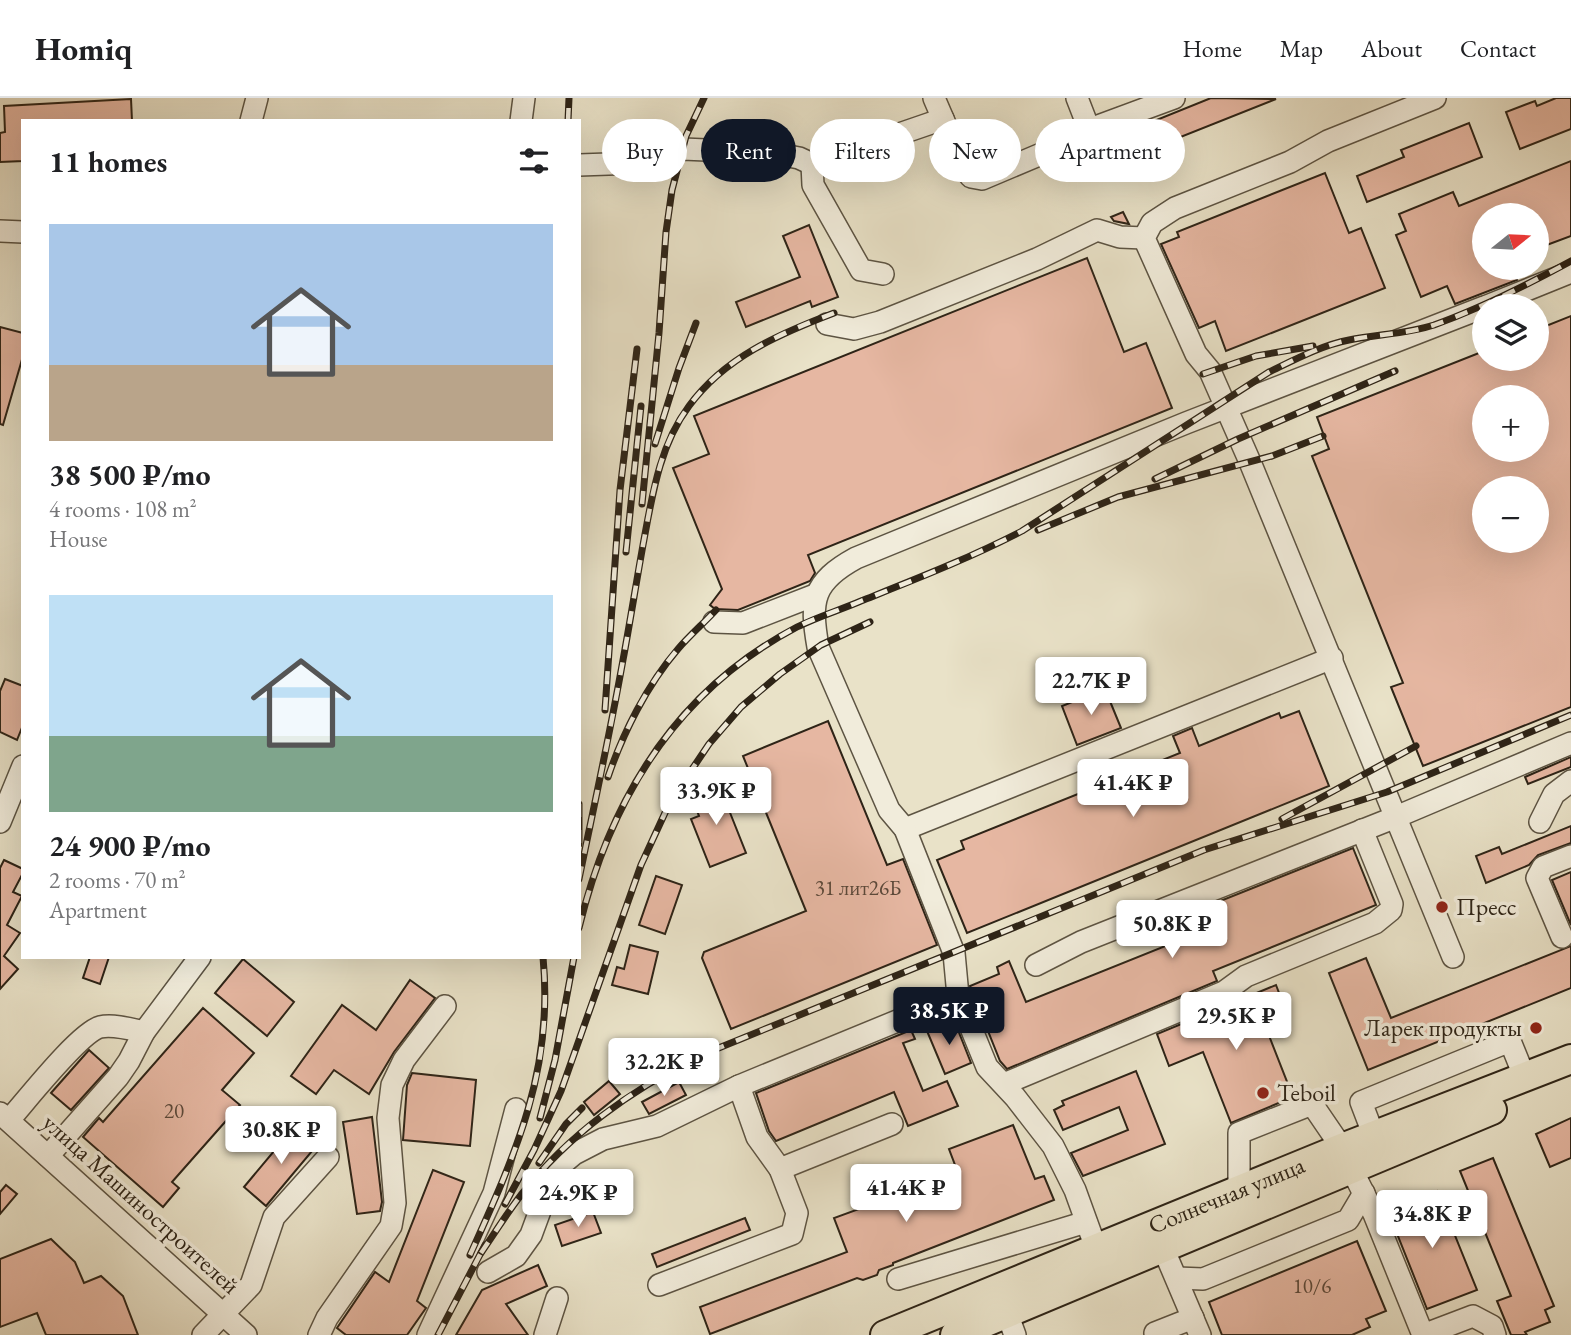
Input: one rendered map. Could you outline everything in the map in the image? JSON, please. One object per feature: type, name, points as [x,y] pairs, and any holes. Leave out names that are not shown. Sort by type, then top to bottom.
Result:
[{"type":"main road","name":"Солнечная улица","points":[[885,1335],[1239,1190],[1353,1170],[1374,1136],[1571,1059]]},
{"type":"main road","name":"Солнечная улица","points":[[956,1335],[1011,1324],[1163,1248],[1571,1077]]},
{"type":"street","points":[[252,119],[257,98]]},
{"type":"street","points":[[521,119],[524,98]]},
{"type":"street","points":[[934,98],[943,119]]},
{"type":"street","points":[[1077,98],[1085,119]]},
{"type":"street","points":[[1117,119],[1174,98]]},
{"type":"street","points":[[1144,238],[1152,223],[1175,208],[1290,162],[1328,141],[1435,98]]},
{"type":"street","points":[[581,165],[638,163],[664,158],[683,149],[773,153],[810,163]]},
{"type":"street","points":[[813,182],[861,270],[883,274]]},
{"type":"street","points":[[827,324],[854,329],[880,322],[1037,259],[1097,230],[1120,237],[1144,238]]},
{"type":"street","points":[[0,231],[21,232]]},
{"type":"street","points":[[1144,238],[1196,354],[1210,372],[1250,462],[1452,957]]},
{"type":"street","points":[[1517,294],[1571,272]]},
{"type":"street","points":[[714,622],[743,622],[815,595],[835,570],[856,558],[1472,312]]},
{"type":"street","points":[[815,595],[813,621],[818,648],[889,810],[905,829],[954,953],[958,996],[987,1068],[1004,1084],[1053,1146],[1075,1190],[1096,1248]]},
{"type":"street","points":[[905,829],[1332,658]]},
{"type":"street","points":[[1037,965],[1081,942],[1396,817],[1571,743]]},
{"type":"street","points":[[0,822],[21,771]]},
{"type":"street","points":[[1540,822],[1554,794],[1571,781]]},
{"type":"street","points":[[1004,1084],[1224,992],[1246,976],[1376,923],[1391,910],[1392,904],[1362,830]]},
{"type":"street","points":[[1562,937],[1538,878],[1543,867],[1571,856]]},
{"type":"street","points":[[48,1156],[118,1077],[144,1032],[199,959]]},
{"type":"street","points":[[488,1272],[516,1256],[531,1235],[555,1170],[574,1154],[603,1139],[657,1126],[739,1086],[958,996]]},
{"type":"street","points":[[319,1335],[327,1318],[391,1226],[395,1203],[388,1118],[392,1085],[404,1060],[445,1006]]},
{"type":"street","points":[[4,1117],[84,1037],[101,1027],[128,1028],[144,1032]]},
{"type":"street","points":[[1374,1136],[1361,1101],[1510,1041],[1525,1078]]},
{"type":"street","points":[[659,1285],[792,1234],[797,1213],[780,1169],[757,1137],[739,1086]]},
{"type":"street","points":[[1239,1190],[1239,1133],[1312,1104],[1353,1170],[1423,1335],[1472,1316],[1492,1326],[1495,1335]]},
{"type":"street","points":[[428,1335],[494,1193],[516,1110]]},
{"type":"street","name":"улица Машиностроителей","points":[[4,1117],[246,1335]]},
{"type":"street","points":[[780,1169],[892,1124]]},
{"type":"street","points":[[203,1335],[251,1285],[274,1217],[328,1157]]},
{"type":"street","points":[[1177,1278],[1203,1279],[1348,1220],[1353,1170]]},
{"type":"street","points":[[898,1279],[1086,1222]]},
{"type":"street","points":[[1156,1335],[1155,1333],[1197,1326],[1163,1248]]},
{"type":"street","points":[[545,1335],[557,1298]]},
{"type":"building","points":[[1211,98],[1276,99],[1185,135],[1185,119],[1159,119]]},
{"type":"building","points":[[1556,98],[1571,98],[1571,129],[1520,149],[1506,112],[1535,101],[1537,106]]},
{"type":"building","points":[[131,99],[132,119],[21,119],[21,161],[0,162],[0,133],[5,132],[4,106]]},
{"type":"building","points":[[1469,123],[1482,157],[1367,202],[1357,176],[1404,157],[1401,150]]},
{"type":"building","points":[[1571,161],[1571,236],[1549,244],[1549,203],[1472,203],[1472,280],[1517,280],[1481,294],[1472,294],[1472,297],[1455,304],[1447,286],[1421,297],[1396,235],[1406,231],[1399,214],[1453,192],[1459,206]]},
{"type":"building","points":[[1325,173],[1349,233],[1361,228],[1385,288],[1226,351],[1215,321],[1199,328],[1161,244],[1179,237],[1177,232]]},
{"type":"building","points":[[1123,212],[1129,224],[1114,221],[1111,217]]},
{"type":"building","points":[[809,225],[838,297],[812,307],[810,301],[746,327],[736,302],[800,277],[783,236]]},
{"type":"building","points":[[1087,258],[1124,352],[1146,343],[1172,408],[808,555],[815,573],[810,581],[738,610],[715,609],[710,605],[722,589],[673,468],[709,454],[694,416]]},
{"type":"building","points":[[1571,316],[1571,707],[1423,766],[1391,687],[1403,683],[1312,456],[1329,449],[1317,417],[1472,356],[1472,371],[1549,371],[1549,325]]},
{"type":"building","points":[[0,327],[21,332],[21,363],[3,425],[0,424]]},
{"type":"building","points":[[5,679],[21,685],[21,730],[17,740],[0,732],[0,691]]},
{"type":"building","points":[[1105,689],[1121,728],[1077,745],[1062,706]]},
{"type":"building","points":[[1299,711],[1329,786],[967,933],[937,860],[964,849],[961,841],[1180,753],[1173,736],[1192,728],[1199,746],[1279,713],[1281,718]]},
{"type":"building","points":[[828,721],[887,865],[903,859],[937,945],[731,1029],[702,958],[704,952],[806,911],[743,756]]},
{"type":"building","points":[[1571,757],[1571,767],[1528,784],[1525,777]]},
{"type":"building","points":[[719,785],[746,853],[710,867],[691,819],[699,816],[691,796]]},
{"type":"building","points":[[1571,826],[1571,843],[1538,855],[1529,865],[1486,883],[1476,856],[1499,847],[1502,854]]},
{"type":"building","points":[[1353,848],[1376,905],[1213,971],[1217,981],[1007,1069],[1000,1061],[970,986],[999,974],[997,967],[1009,961],[1026,1002],[1173,943],[1165,923]]},
{"type":"building","points":[[4,860],[21,868],[21,877],[13,892],[21,898],[7,925],[20,933],[4,956],[18,969],[0,989],[0,868]]},
{"type":"building","points":[[1571,872],[1571,925],[1552,880]]},
{"type":"building","points":[[656,876],[682,885],[665,934],[639,925]]},
{"type":"building","points":[[630,945],[658,952],[648,994],[612,985],[617,967],[624,969]]},
{"type":"building","points":[[1571,946],[1571,988],[1368,1070],[1329,973],[1366,958],[1391,1018]]},
{"type":"building","points":[[89,959],[108,959],[100,984],[83,978]]},
{"type":"building","points":[[243,959],[294,1002],[267,1036],[215,993]]},
{"type":"building","points":[[410,980],[435,998],[394,1052],[369,1094],[334,1070],[316,1094],[291,1076],[342,1005],[376,1030]]},
{"type":"building","points":[[1276,985],[1289,1019],[1266,1028],[1293,1097],[1231,1123],[1203,1052],[1169,1066],[1157,1034]]},
{"type":"building","points":[[203,1008],[254,1053],[222,1090],[240,1105],[172,1182],[179,1188],[163,1207],[83,1137],[99,1118],[103,1122]]},
{"type":"building","points":[[954,1020],[971,1063],[945,1074],[927,1031]]},
{"type":"building","points":[[911,1030],[915,1039],[903,1043],[923,1091],[947,1081],[958,1106],[908,1126],[894,1092],[776,1141],[769,1131],[756,1093]]},
{"type":"building","points":[[89,1050],[109,1068],[71,1110],[51,1093]]},
{"type":"building","points":[[1136,1071],[1165,1144],[1083,1176],[1071,1153],[1128,1130],[1119,1107],[1063,1130],[1054,1110],[1064,1105],[1062,1101]]},
{"type":"building","points":[[412,1073],[476,1080],[470,1146],[403,1140],[407,1085]]},
{"type":"building","points":[[609,1081],[620,1094],[594,1115],[584,1102]]},
{"type":"building","points":[[679,1082],[686,1095],[649,1114],[642,1102]]},
{"type":"building","points":[[372,1117],[382,1202],[380,1211],[357,1214],[343,1122]]},
{"type":"building","points":[[1571,1118],[1571,1158],[1550,1167],[1536,1134]]},
{"type":"building","points":[[1013,1125],[1035,1179],[1044,1176],[1054,1200],[893,1263],[879,1270],[877,1275],[863,1280],[857,1278],[710,1334],[700,1307],[847,1252],[834,1218],[870,1205],[868,1199],[955,1165],[949,1149]]},
{"type":"building","points":[[295,1126],[318,1144],[266,1206],[244,1187]]},
{"type":"building","points":[[1493,1158],[1554,1306],[1545,1310],[1550,1322],[1525,1332],[1527,1335],[1511,1335],[1497,1301],[1511,1296],[1460,1171]]},
{"type":"building","points":[[433,1170],[464,1182],[417,1301],[426,1308],[407,1335],[346,1335],[337,1328],[375,1272],[389,1282]]},
{"type":"building","points":[[6,1185],[17,1194],[0,1214],[0,1192]]},
{"type":"building","points":[[1437,1191],[1477,1290],[1427,1309],[1388,1211]]},
{"type":"building","points":[[593,1212],[601,1233],[562,1246],[555,1225]]},
{"type":"building","points":[[745,1218],[750,1230],[657,1267],[652,1254]]},
{"type":"building","points":[[51,1239],[75,1262],[84,1283],[101,1276],[123,1296],[138,1335],[46,1335],[37,1313],[0,1327],[0,1259]]},
{"type":"building","points":[[1357,1241],[1386,1311],[1366,1319],[1370,1327],[1352,1335],[1222,1335],[1209,1302]]},
{"type":"building","points":[[538,1265],[547,1286],[506,1304],[528,1335],[456,1335],[482,1290]]},
{"type":"railway","points":[[568,119],[569,98]]},
{"type":"railway","points":[[642,504],[672,190],[686,136],[704,98]]},
{"type":"railway","points":[[581,921],[609,835],[630,793],[655,753],[683,716],[717,682],[754,653],[805,623],[943,568],[1022,531],[1269,372],[1339,342],[1434,325],[1504,296],[1571,261]]},
{"type":"railway","points":[[581,869],[650,509],[658,472],[670,438],[689,406],[703,389],[736,361],[773,339],[834,313]]},
{"type":"railway","points":[[655,444],[696,323]]},
{"type":"railway","points":[[1203,374],[1256,356],[1313,346]]},
{"type":"railway","points":[[605,710],[620,490],[637,349]]},
{"type":"railway","points":[[1155,479],[1238,439],[1395,371]]},
{"type":"railway","points":[[626,552],[641,406]]},
{"type":"railway","points":[[1038,530],[1118,497],[1272,456],[1323,436]]},
{"type":"railway","points":[[608,777],[629,727],[656,678],[678,649],[716,610]]},
{"type":"railway","points":[[505,1204],[561,1091],[641,865],[670,802],[709,744],[741,707],[780,674],[821,645],[870,622]]},
{"type":"railway","points":[[481,1253],[521,1195],[559,1152],[580,1133],[625,1099],[699,1056],[1204,850],[1387,792],[1571,715]]},
{"type":"railway","points":[[1282,819],[1416,746]]},
{"type":"railway","points":[[470,1255],[516,1147],[537,1075],[543,1038],[543,959]]},
{"type":"railway","points":[[540,1118],[555,1060],[574,959]]},
{"type":"railway","points":[[539,1163],[566,1124],[582,1108]]},
{"type":"railway","points":[[438,1335],[485,1245]]},
{"type":"place","name":"Пресс","points":[[1442,907]]},
{"type":"place","name":"Ларек продукты","points":[[1536,1028]]},
{"type":"place","name":"Teboil","points":[[1263,1093]]}]
